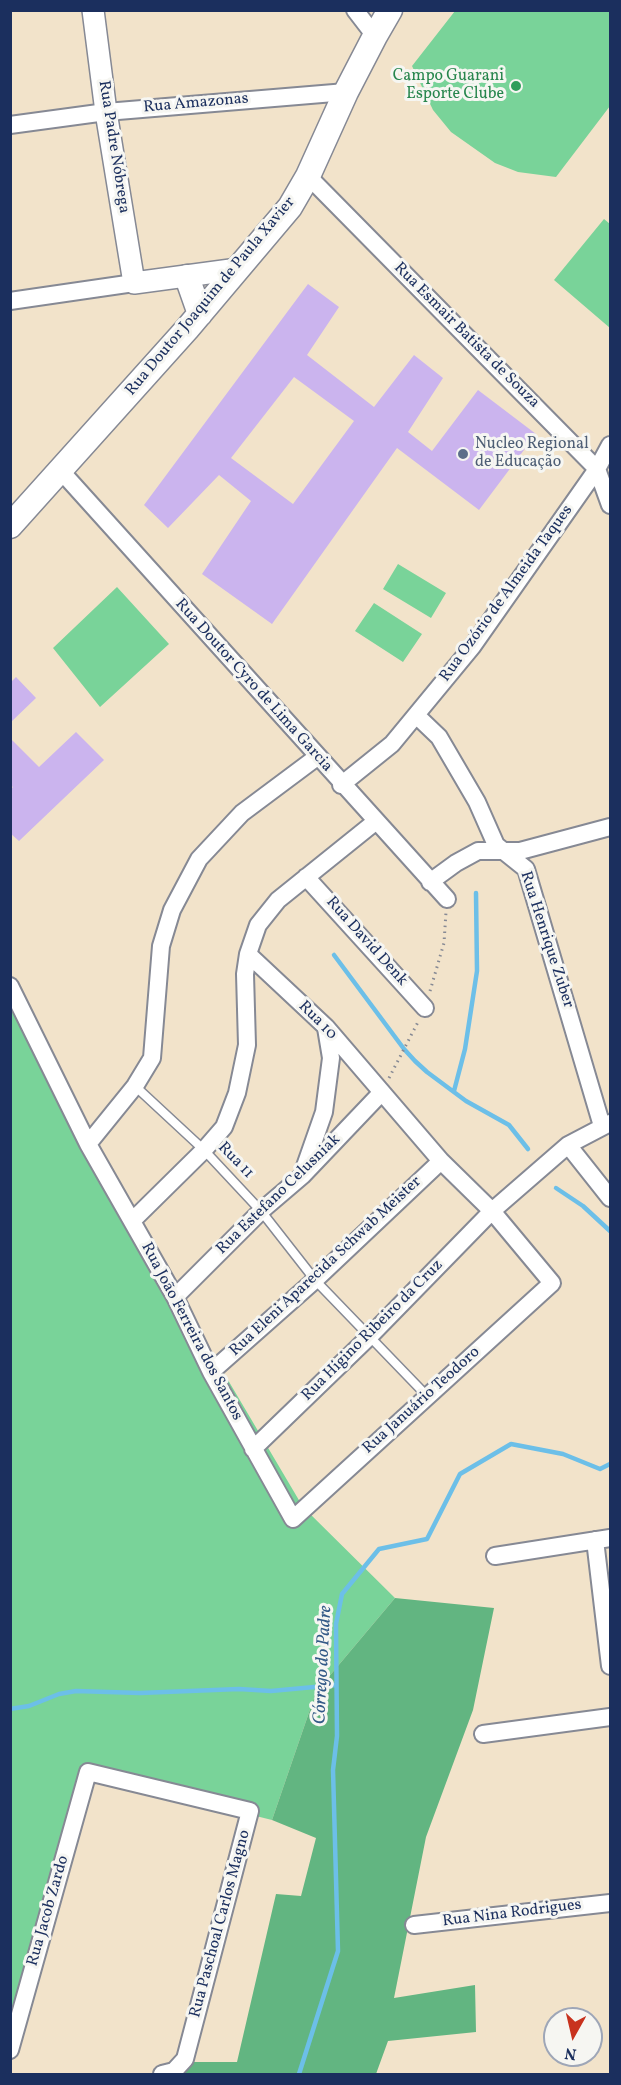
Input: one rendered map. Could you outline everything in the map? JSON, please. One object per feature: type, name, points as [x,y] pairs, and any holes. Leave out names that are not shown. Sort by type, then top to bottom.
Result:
[{"type":"main road","name":"Rua Doutor Joaquim de Paula Xavier","points":[[10,526],[200,314],[290,207],[308,176],[346,92],[390,10]]},
{"type":"main road","points":[[187,276],[200,314]]},
{"type":"street","name":"Rua Padre Nóbrega","points":[[93,10],[106,112],[134,283]]},
{"type":"street","points":[[355,10],[375,36]]},
{"type":"street","name":"Rua Amazonas","points":[[10,125],[106,112],[346,92]]},
{"type":"street","name":"Rua Esmair Batista de Souza","points":[[308,176],[597,469],[610,505]]},
{"type":"street","points":[[10,301],[238,269]]},
{"type":"street","name":"Rua Ozório de Almeida Taques","points":[[341,784],[392,744],[472,647],[597,469],[610,445]]},
{"type":"street","name":"Rua Doutor Cyro de Lima Garcia","points":[[61,471],[375,822],[447,899]]},
{"type":"street","name":"Rua Henrique Zuber","points":[[416,715],[439,737],[477,802],[495,845],[526,868],[606,1125]]},
{"type":"street","points":[[88,1144],[135,1086],[152,1058],[161,946],[172,910],[199,860],[243,813],[317,757]]},
{"type":"street","points":[[132,1221],[224,1127],[237,1093],[247,1045],[245,974],[248,954],[258,925],[278,900],[375,822]]},
{"type":"street","points":[[430,882],[456,863],[478,851],[520,851],[610,827]]},
{"type":"street","name":"Rua David Denk","points":[[306,877],[425,1008]]},
{"type":"street","name":"Rua 10","points":[[248,954],[326,1027],[441,1161],[492,1211],[552,1283]]},
{"type":"street","name":"Rua João Ferreira dos Santos","points":[[10,986],[88,1144],[175,1297],[211,1372],[293,1519]]},
{"type":"street","points":[[302,1176],[324,1112],[331,1058],[326,1027]]},
{"type":"street","name":"Rua Estefano Celusniak","points":[[175,1297],[261,1210],[302,1176],[381,1092]]},
{"type":"street","name":"Rua Higino Ribeiro da Cruz","points":[[253,1449],[370,1336],[492,1211],[568,1145],[606,1125]]},
{"type":"street","points":[[568,1145],[610,1198]]},
{"type":"street","name":"Rua Eleni Aparecida Schwab Meister","points":[[211,1372],[315,1280],[441,1161]]},
{"type":"street","name":"Rua Januário Teodoro","points":[[293,1519],[552,1283]]},
{"type":"street","points":[[495,1556],[603,1539],[610,1666]]},
{"type":"street","points":[[483,1734],[610,1717]]},
{"type":"street","name":"Rua Jacob Zardo","points":[[10,2050],[88,1772]]},
{"type":"street","name":"Rua Paschoal Carlos Magno","points":[[88,1772],[250,1811],[185,2059],[174,2071],[162,2074]]},
{"type":"street","name":"Rua Nina Rodrigues","points":[[414,1925],[610,1903]]},
{"type":"lane","name":"Rua 11","points":[[135,1086],[204,1150],[261,1210],[315,1280],[427,1396]]},
{"type":"green space","name":"Campo Guarani Esporte Clube","points":[[455,11],[610,11],[610,106],[556,177],[518,172],[495,163],[451,132],[433,110],[412,66]]},
{"type":"green space","points":[[604,219],[610,224],[610,328],[554,280]]},
{"type":"green space","points":[[398,564],[446,593],[431,618],[383,589]]},
{"type":"green space","points":[[117,587],[169,644],[100,707],[53,648]]},
{"type":"green space","points":[[374,603],[422,634],[403,662],[355,631]]},
{"type":"green space","points":[[11,1004],[85,1138],[303,1507],[395,1598],[316,1692],[272,1820],[87,1774],[11,2064]]},
{"type":"green space","points":[[395,1598],[494,1608],[473,1710],[426,1837],[394,1998],[475,1985],[476,2032],[388,2041],[376,2074],[179,2074],[176,2062],[237,2062],[276,1894],[301,1896],[316,1838],[272,1820],[316,1692]]},
{"type":"building","name":"Nucleo Regional de Educação","points":[[308,284],[339,307],[307,355],[374,407],[414,355],[443,378],[408,432],[432,451],[478,390],[536,434],[479,510],[397,448],[272,624],[202,574],[251,501],[219,475],[168,528],[144,505]],"holes":[[[294,377],[354,421],[293,504],[231,458]]]},
{"type":"building","points":[[16,677],[36,698],[10,723],[10,683]]},
{"type":"building","points":[[76,732],[104,760],[19,841],[10,833],[10,790],[13,787],[10,785],[10,738],[39,767]]},
{"type":"waterway","points":[[454,1091],[465,1049],[477,971],[476,893]]},
{"type":"waterway","points":[[334,955],[415,1061],[466,1101],[509,1125],[528,1149]]},
{"type":"waterway","points":[[556,1188],[583,1206],[610,1231]]},
{"type":"waterway","name":"Córrego do Padre","points":[[299,2074],[338,1951],[333,1770],[337,1736],[336,1624],[342,1594],[379,1549],[427,1539],[460,1474],[511,1444],[563,1454],[600,1469],[610,1464]]},
{"type":"waterway","points":[[10,1709],[29,1706],[59,1694],[76,1691],[140,1693],[239,1689],[271,1691],[336,1685]]},
{"type":"place","name":"Campo Guarani Esporte Clube","points":[[516,86]]},
{"type":"place","name":"Nucleo Regional de Educação","points":[[463,454]]}]
